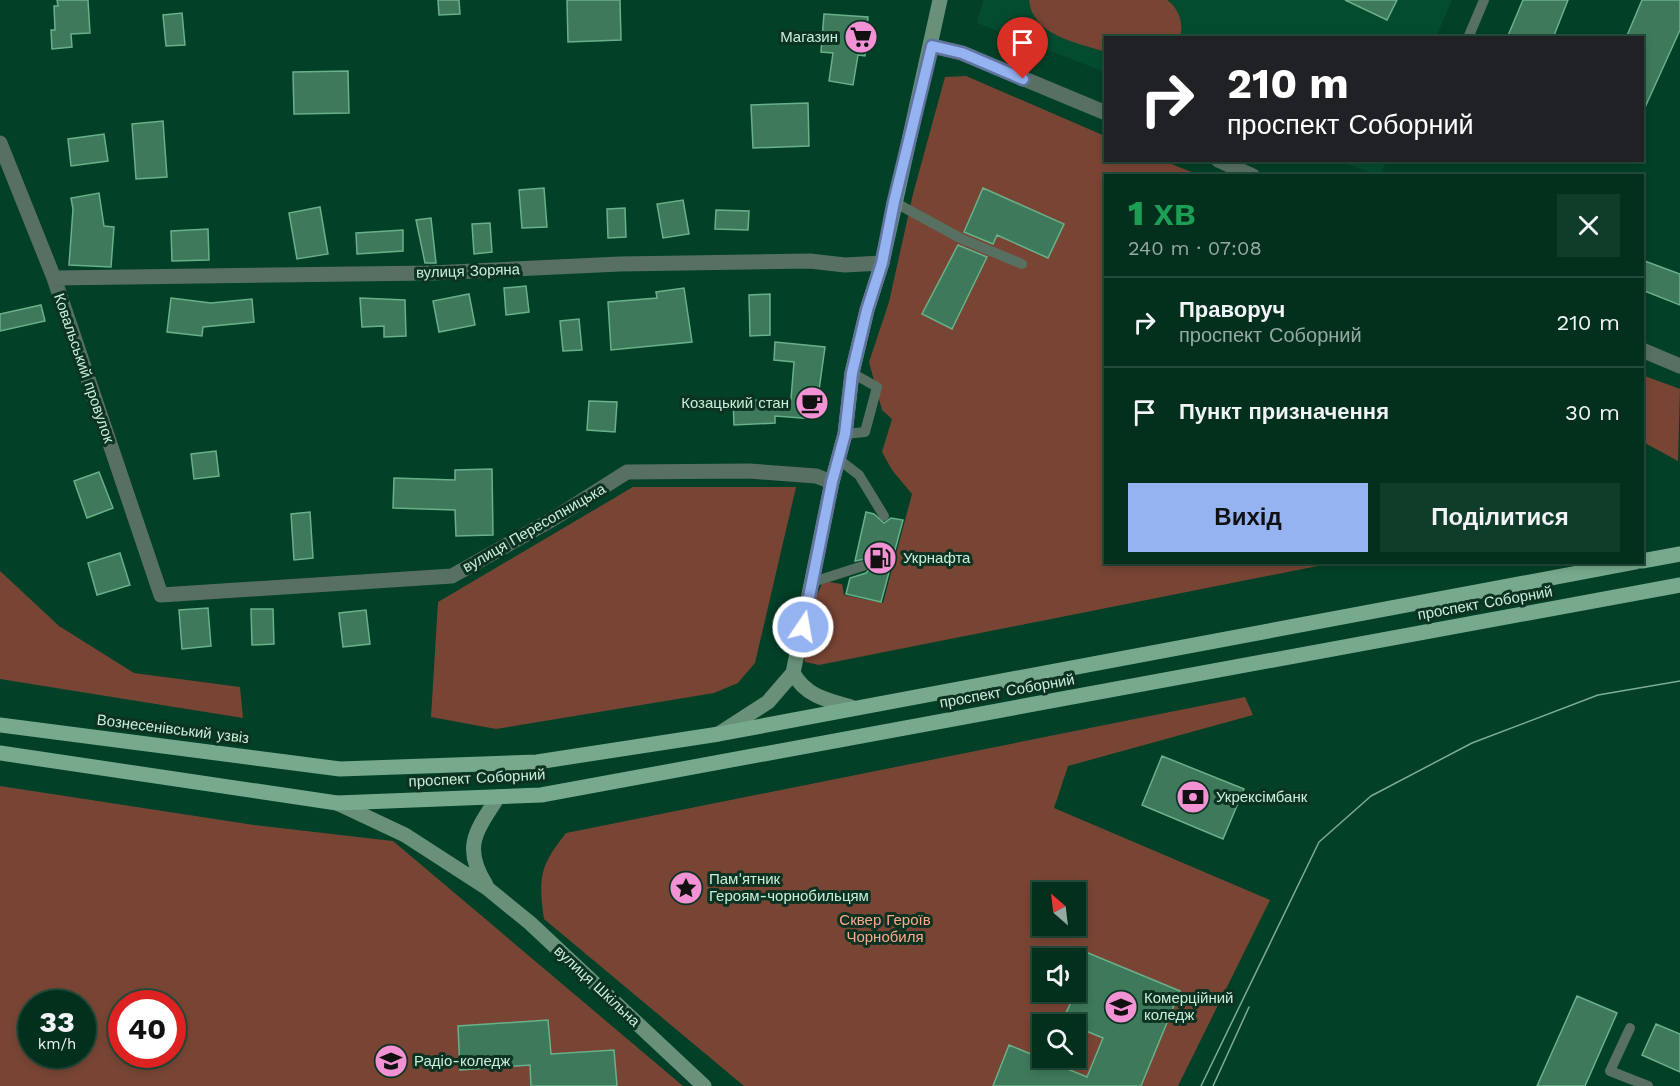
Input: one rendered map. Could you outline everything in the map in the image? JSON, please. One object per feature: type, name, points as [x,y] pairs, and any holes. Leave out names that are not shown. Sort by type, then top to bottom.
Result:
[{"type":"main road","points":[[1644,561],[1680,554]]},
{"type":"main road","name":"проспект Соборний","points":[[340,769],[537,762],[719,734],[851,707],[1625,564]]},
{"type":"main road","name":"проспект Соборний","points":[[337,803],[541,795],[1680,585]]},
{"type":"main road","name":"Вознесенівський узвіз","points":[[0,725],[340,769]]},
{"type":"main road","points":[[0,753],[337,803]]},
{"type":"street","points":[[719,734],[768,702],[793,673],[832,482],[845,434],[852,373],[867,310],[882,263],[894,202],[932,46],[940,0]]},
{"type":"street","points":[[932,46],[962,53],[1104,112]]},
{"type":"street","name":"Ковальський провулок","points":[[0,143],[54,278],[162,595]]},
{"type":"street","points":[[1222,162],[1249,174]]},
{"type":"street","name":"вулиця Зоряна","points":[[54,278],[432,273],[620,264],[810,261],[845,265],[882,263]]},
{"type":"street","points":[[1644,351],[1680,366]]},
{"type":"street","name":"вулиця Пересопницька","points":[[162,595],[452,576],[553,519],[627,472],[749,471],[816,476],[832,482]]},
{"type":"street","points":[[793,673],[804,690],[819,698],[851,707]]},
{"type":"street","name":"вулиця Шкільна","points":[[488,888],[474,866],[473,845],[480,824],[498,797]]},
{"type":"street","name":"вулиця Шкільна","points":[[337,803],[405,835],[488,888],[531,924],[704,1086]]},
{"type":"lane","points":[[1469,36],[1484,0]]},
{"type":"lane","points":[[894,202],[962,239],[1022,264]]},
{"type":"lane","points":[[845,434],[865,432],[877,387],[852,373]]},
{"type":"lane","points":[[838,459],[859,475],[884,516]]},
{"type":"lane","points":[[813,582],[863,566]]},
{"type":"lane","points":[[1630,1028],[1610,1071],[1648,1086]]},
{"type":"shaded area","points":[[983,0],[1452,0],[1436,36],[1104,36],[1104,72],[977,23]]},
{"type":"shaded area","points":[[1342,162],[1386,162],[1381,174],[1375,174]]},
{"type":"green space","points":[[1029,0],[1167,0],[1175,7],[1180,17],[1180,36],[1104,36],[1104,52],[1069,41],[1047,30],[1032,12]]},
{"type":"green space","points":[[966,76],[1104,136],[1104,162],[1166,162],[1196,174],[1104,174],[1104,564],[1328,564],[819,665],[805,662],[803,645],[805,634],[822,584],[829,582],[842,584],[844,595],[883,603],[912,494],[892,470],[882,452],[892,419],[882,410],[869,362],[889,302],[913,194],[945,77]]},
{"type":"green space","points":[[1644,376],[1680,389],[1678,461],[1644,443]]},
{"type":"green space","points":[[633,487],[796,487],[755,663],[738,683],[714,693],[496,729],[431,717],[438,602]]},
{"type":"green space","points":[[0,571],[59,626],[134,673],[240,687],[243,718],[0,679]]},
{"type":"green space","name":"Сквер Героїв Чорнобиля","points":[[1245,697],[1253,715],[1068,766],[1054,808],[1270,900],[1178,1086],[744,1086],[544,919],[541,882],[551,854],[566,833]]},
{"type":"green space","points":[[0,786],[254,825],[393,841],[683,1086],[0,1086]]},
{"type":"building","points":[[57,0],[88,0],[90,33],[71,34],[72,47],[52,49],[51,30],[55,30],[54,6],[58,6]]},
{"type":"building","points":[[438,0],[459,0],[460,14],[439,15]]},
{"type":"building","points":[[567,0],[620,0],[621,40],[568,42]]},
{"type":"building","points":[[1345,0],[1397,0],[1387,20]]},
{"type":"building","points":[[1523,0],[1568,0],[1554,36],[1508,36]]},
{"type":"building","points":[[1642,0],[1680,0],[1680,30],[1644,110],[1644,36],[1627,36]]},
{"type":"building","points":[[182,13],[185,45],[166,46],[163,15]]},
{"type":"building","points":[[824,14],[868,17],[865,56],[858,55],[853,85],[829,81],[833,53],[821,52]]},
{"type":"building","points":[[348,71],[349,113],[294,114],[293,72]]},
{"type":"building","points":[[808,103],[809,146],[753,148],[751,105]]},
{"type":"building","points":[[163,121],[167,177],[136,179],[132,124]]},
{"type":"building","points":[[104,134],[108,161],[71,166],[68,139]]},
{"type":"building","points":[[544,188],[547,227],[522,228],[519,190]]},
{"type":"building","points":[[983,188],[1064,224],[1048,258],[997,235],[993,244],[964,232]]},
{"type":"building","points":[[99,193],[104,226],[114,227],[111,267],[69,265],[73,209],[71,198]]},
{"type":"building","points":[[683,200],[689,234],[663,238],[657,204]]},
{"type":"building","points":[[320,207],[328,254],[297,259],[289,213]]},
{"type":"building","points":[[625,208],[626,237],[608,238],[607,209]]},
{"type":"building","points":[[716,210],[749,211],[748,230],[715,229]]},
{"type":"building","points":[[431,218],[436,263],[425,263],[416,220]]},
{"type":"building","points":[[490,223],[492,252],[474,254],[472,224]]},
{"type":"building","points":[[208,229],[209,260],[172,261],[171,231]]},
{"type":"building","points":[[403,230],[403,251],[357,254],[356,233]]},
{"type":"building","points":[[958,245],[987,257],[952,329],[922,314]]},
{"type":"building","points":[[1644,261],[1680,274],[1680,305],[1644,291]]},
{"type":"building","points":[[526,286],[529,312],[506,315],[504,288]]},
{"type":"building","points":[[684,288],[692,342],[611,350],[608,302],[657,298],[656,292]]},
{"type":"building","points":[[469,294],[475,325],[439,332],[433,301]]},
{"type":"building","points":[[770,294],[770,335],[750,336],[749,295]]},
{"type":"building","points":[[171,298],[211,303],[252,299],[254,322],[203,327],[202,336],[167,332]]},
{"type":"building","points":[[360,298],[405,300],[406,336],[384,337],[384,326],[362,327]]},
{"type":"building","points":[[41,305],[45,321],[0,331],[0,314]]},
{"type":"building","points":[[579,319],[582,350],[563,351],[560,321]]},
{"type":"building","points":[[775,342],[825,347],[815,419],[775,416],[775,423],[734,425],[733,401],[791,399],[794,362],[774,360]]},
{"type":"building","points":[[589,401],[617,402],[615,432],[587,430]]},
{"type":"building","points":[[216,451],[219,476],[194,479],[191,454]]},
{"type":"building","points":[[492,469],[493,535],[456,536],[455,510],[393,508],[394,478],[455,480],[455,470]]},
{"type":"building","points":[[99,472],[113,508],[87,518],[74,481]]},
{"type":"building","points":[[310,512],[313,558],[294,560],[291,514]]},
{"type":"building","name":"Укрнафта","points":[[866,512],[874,514],[884,523],[891,518],[903,520],[881,602],[846,594],[850,578],[866,573],[870,568],[870,563],[865,559],[855,561]]},
{"type":"building","points":[[120,553],[130,585],[97,595],[88,563]]},
{"type":"building","points":[[208,608],[211,646],[182,649],[179,610]]},
{"type":"building","points":[[251,609],[273,609],[274,644],[252,645]]},
{"type":"building","points":[[366,610],[370,644],[343,647],[339,613]]},
{"type":"building","name":"Укрексімбанк","points":[[1162,756],[1244,789],[1223,839],[1142,805]]},
{"type":"building","name":"Комерційний коледж","points":[[1086,952],[1180,991],[1141,1086],[993,1086],[1009,1045],[1032,1054],[1032,1068],[1065,1068],[1087,1077],[1103,1038],[1086,1031],[1086,1014],[1065,1014],[1071,1002],[1086,1002]]},
{"type":"building","points":[[1577,996],[1617,1013],[1585,1086],[1537,1086]]},
{"type":"building","points":[[548,1020],[551,1054],[614,1050],[617,1086],[531,1086],[530,1065],[460,1070],[458,1026]]},
{"type":"building","points":[[1656,1024],[1680,1034],[1680,1072],[1642,1055]]},
{"type":"tram line","points":[[1201,1086],[1319,842],[1371,796],[1472,743],[1598,695],[1680,681]]},
{"type":"tram line","points":[[1213,1086],[1249,1007]]},
{"type":"place","name":"Магазин","points":[[861,37]]},
{"type":"place","name":"Козацький стан","points":[[812,403]]},
{"type":"place","name":"Укрнафта","points":[[880,558]]},
{"type":"place","name":"Укрексімбанк","points":[[1193,797]]},
{"type":"place","name":"Пам'ятник Героям-чорнобильцям","points":[[686,888]]},
{"type":"place","name":"Комерційний коледж","points":[[1121,1007]]},
{"type":"place","name":"Радіо-коледж","points":[[391,1061]]},
{"type":"route","points":[[803,627],[832,482],[845,434],[852,373],[867,310],[882,263],[894,202],[932,46],[962,53],[1023,79]]}]
